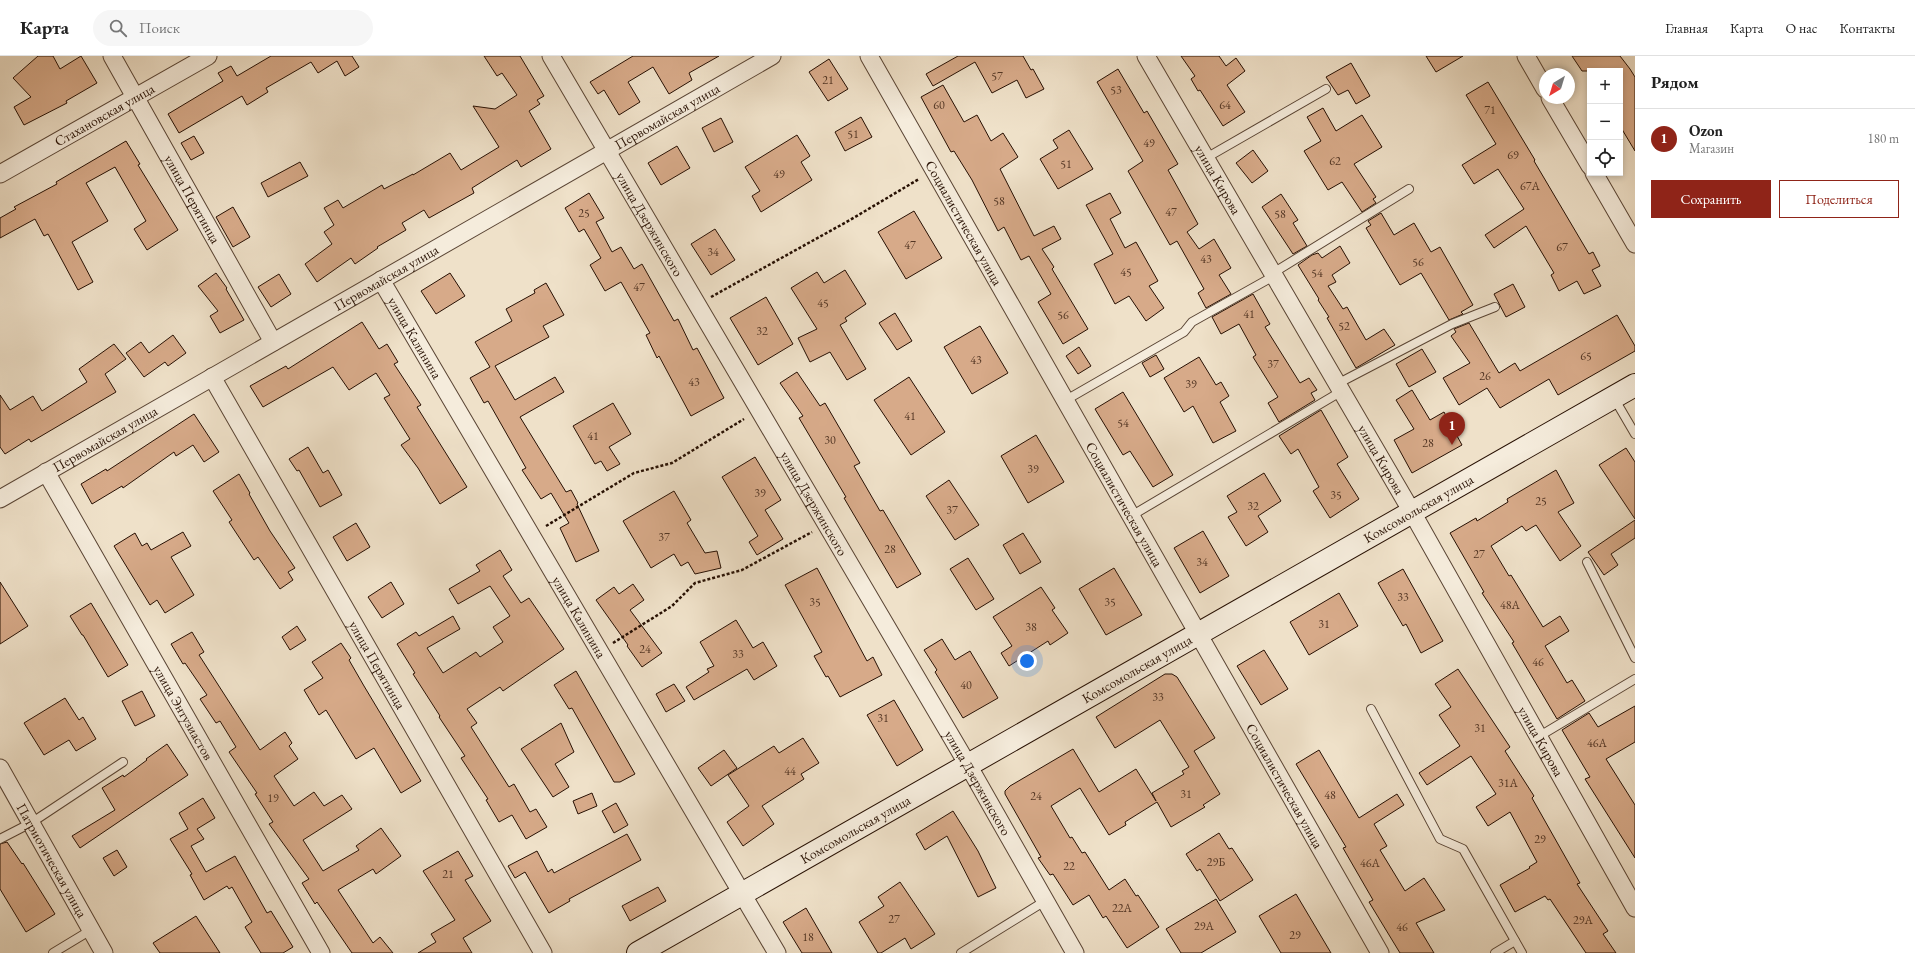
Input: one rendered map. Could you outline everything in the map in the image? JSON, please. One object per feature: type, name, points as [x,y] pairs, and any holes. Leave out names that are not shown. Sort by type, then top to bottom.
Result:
[{"type":"main road","name":"Комсомольская улица","points":[[638,953],[1635,385]]},
{"type":"street","name":"улица Перятинца","points":[[112,56],[273,342]]},
{"type":"street","name":"Стахановская улица","points":[[0,174],[208,56]]},
{"type":"street","name":"улица Дзержинского","points":[[551,56],[968,765],[1075,953]]},
{"type":"street","name":"Первомайская улица","points":[[0,499],[772,56]]},
{"type":"street","name":"Социалистическая улица","points":[[869,56],[1380,953]]},
{"type":"street","name":"улица Кирова","points":[[1146,56],[1412,512],[1635,908]]},
{"type":"street","points":[[1526,56],[1539,79]]},
{"type":"street","points":[[1554,104],[1587,161]]},
{"type":"street","points":[[1596,176],[1635,244]]},
{"type":"street","name":"улица Калинина","points":[[381,280],[777,953]]},
{"type":"street","name":"улица Перятинца","points":[[212,377],[543,953]]},
{"type":"street","name":"улица Энтузиастов","points":[[46,472],[321,953]]},
{"type":"street","name":"Патриотическая улица","points":[[0,768],[104,953]]},
{"type":"lane","points":[[1206,158],[1326,90]]},
{"type":"lane","points":[[1066,400],[1184,332],[1192,322],[1274,274],[1410,189]]},
{"type":"lane","points":[[1131,516],[1339,388],[1452,324],[1495,307]]},
{"type":"lane","points":[[1614,397],[1635,434]]},
{"type":"lane","points":[[1587,562],[1635,658]]},
{"type":"lane","points":[[1538,737],[1635,679]]},
{"type":"lane","points":[[1371,709],[1440,839],[1463,849],[1522,953]]},
{"type":"lane","points":[[0,840],[31,823],[123,762]]},
{"type":"lane","points":[[961,953],[1045,901]]},
{"type":"lane","points":[[53,953],[91,930]]},
{"type":"lane","points":[[1495,953],[1515,941]]},
{"type":"path","points":[[697,305],[850,220],[934,170]]},
{"type":"path","points":[[532,535],[634,474],[672,463],[759,410]]},
{"type":"path","points":[[600,651],[672,606],[695,583],[742,570],[826,524]]},
{"type":"building","points":[[38,56],[53,56],[60,69],[81,56],[97,83],[66,101],[67,103],[24,125],[14,107],[31,97],[13,78]]},
{"type":"building","points":[[271,56],[352,56],[359,67],[345,76],[337,61],[318,73],[311,62],[266,88],[268,92],[247,105],[242,96],[179,133],[168,114],[223,81],[218,73],[231,66],[237,76]]},
{"type":"building","points":[[484,56],[520,56],[544,96],[537,100],[540,104],[529,111],[551,149],[521,167],[517,160],[472,188],[474,193],[429,218],[424,210],[402,223],[406,230],[377,247],[378,248],[355,264],[351,258],[317,282],[305,264],[332,244],[324,232],[334,225],[324,208],[338,200],[343,208],[382,185],[384,189],[413,175],[450,153],[461,170],[499,147],[473,106],[495,109],[517,95],[502,73],[497,76]]},
{"type":"building","points":[[633,56],[719,56],[689,73],[692,80],[669,94],[653,67],[628,82],[640,102],[619,115],[604,90],[598,94],[590,82]]},
{"type":"building","points":[[958,56],[1023,56],[1031,70],[1033,69],[1044,89],[1026,98],[1017,80],[992,93],[975,62],[933,86],[926,74]]},
{"type":"building","points":[[1181,56],[1219,56],[1226,66],[1236,58],[1245,71],[1227,85],[1245,112],[1223,126],[1200,90],[1198,91],[1191,79],[1195,76]]},
{"type":"building","points":[[1426,56],[1463,56],[1436,72]]},
{"type":"building","points":[[1572,56],[1620,56],[1630,69],[1635,77],[1635,151],[1623,131],[1623,68],[1587,68],[1587,71],[1582,71]]},
{"type":"building","points":[[829,59],[848,89],[828,101],[809,72]]},
{"type":"building","points":[[1351,63],[1370,96],[1356,104],[1348,90],[1338,95],[1326,77]]},
{"type":"building","points":[[1118,69],[1144,113],[1147,111],[1178,164],[1168,170],[1198,224],[1187,232],[1199,249],[1214,239],[1231,268],[1219,275],[1231,294],[1206,308],[1198,293],[1204,289],[1177,241],[1170,245],[1128,171],[1143,161],[1097,82]]},
{"type":"building","points":[[1488,82],[1589,254],[1593,252],[1600,266],[1592,270],[1601,286],[1584,294],[1577,281],[1559,291],[1551,275],[1554,273],[1526,226],[1494,248],[1485,235],[1524,209],[1498,169],[1474,184],[1462,165],[1496,144],[1466,95]]},
{"type":"building","points":[[943,85],[964,122],[977,115],[991,141],[1003,133],[1018,157],[1000,169],[1034,236],[1054,226],[1061,239],[1042,249],[1054,267],[1052,269],[1088,329],[1063,344],[1038,302],[1051,294],[1029,256],[1021,260],[1004,227],[998,231],[972,180],[954,151],[951,152],[921,97]]},
{"type":"building","points":[[1323,108],[1336,131],[1362,115],[1382,147],[1354,164],[1376,197],[1373,199],[1376,203],[1362,212],[1342,182],[1328,190],[1304,151],[1321,141],[1307,117]]},
{"type":"building","points":[[861,117],[872,137],[845,151],[835,132]]},
{"type":"building","points":[[721,118],[733,142],[714,152],[702,128]]},
{"type":"building","points":[[1069,130],[1093,169],[1058,189],[1040,159],[1058,148],[1053,140]]},
{"type":"building","points":[[797,135],[810,156],[801,162],[812,180],[761,212],[752,196],[760,191],[745,167]]},
{"type":"building","points":[[194,136],[204,153],[191,160],[181,143]]},
{"type":"building","points":[[126,141],[140,164],[138,165],[178,230],[147,250],[134,229],[146,221],[115,167],[86,183],[108,221],[72,242],[93,282],[78,290],[48,234],[44,236],[35,219],[0,238],[0,218],[16,209],[14,207],[57,184],[56,182]]},
{"type":"building","points":[[677,146],[690,168],[661,185],[648,163]]},
{"type":"building","points":[[1253,150],[1268,171],[1252,183],[1236,163]]},
{"type":"building","points":[[300,162],[308,176],[268,197],[261,183]]},
{"type":"building","points":[[589,193],[604,218],[596,222],[612,252],[621,247],[634,269],[642,264],[674,321],[678,319],[693,350],[697,348],[724,398],[691,416],[659,356],[657,358],[646,335],[650,333],[621,282],[605,291],[590,265],[601,258],[584,229],[579,232],[565,208]]},
{"type":"building","points":[[1110,193],[1121,213],[1110,219],[1125,248],[1136,242],[1158,281],[1149,286],[1164,308],[1146,321],[1129,296],[1115,304],[1094,264],[1113,254],[1086,205]]},
{"type":"building","points":[[1281,194],[1298,220],[1293,223],[1307,246],[1293,254],[1262,207]]},
{"type":"building","points":[[233,207],[250,237],[233,247],[216,217]]},
{"type":"building","points":[[914,211],[942,258],[906,279],[878,232]]},
{"type":"building","points":[[1381,213],[1394,235],[1414,223],[1431,252],[1440,247],[1473,305],[1461,312],[1463,314],[1449,320],[1421,273],[1400,285],[1366,228],[1371,225],[1368,221]]},
{"type":"building","points":[[715,229],[735,260],[711,275],[691,244]]},
{"type":"building","points":[[1340,246],[1350,263],[1332,275],[1336,282],[1328,286],[1343,309],[1347,307],[1366,340],[1384,329],[1395,345],[1356,368],[1327,318],[1329,317],[1318,300],[1319,299],[1298,265],[1312,255],[1318,253],[1322,258]]},
{"type":"building","points":[[845,270],[866,304],[845,318],[847,321],[840,325],[866,369],[847,380],[830,352],[810,362],[798,338],[817,329],[791,288],[817,272],[824,283]]},
{"type":"building","points":[[216,273],[227,288],[226,289],[244,320],[220,333],[210,316],[218,311],[198,286]]},
{"type":"building","points":[[450,273],[465,296],[436,314],[421,291]]},
{"type":"building","points":[[279,274],[291,294],[271,307],[258,287]]},
{"type":"building","points":[[546,283],[564,315],[543,326],[549,337],[495,366],[515,400],[555,377],[564,392],[520,417],[566,492],[571,490],[599,551],[576,562],[560,528],[569,523],[551,493],[541,499],[522,470],[526,468],[488,401],[484,403],[470,378],[490,367],[475,342],[512,321],[506,309],[535,293],[534,290]]},
{"type":"building","points":[[1513,284],[1525,307],[1506,317],[1494,294]]},
{"type":"building","points":[[1253,294],[1270,324],[1265,327],[1300,383],[1309,378],[1317,390],[1311,393],[1315,400],[1279,422],[1268,403],[1278,397],[1253,357],[1256,355],[1239,324],[1221,334],[1212,317]]},
{"type":"building","points":[[766,297],[793,344],[758,365],[730,318]]},
{"type":"building","points":[[895,313],[912,341],[897,350],[879,323]]},
{"type":"building","points":[[1617,315],[1635,346],[1635,351],[1558,395],[1549,379],[1500,408],[1487,388],[1459,405],[1443,378],[1470,363],[1451,336],[1456,332],[1454,329],[1469,323],[1499,373],[1515,363],[1520,371]]},
{"type":"building","points":[[362,322],[379,349],[387,344],[398,362],[394,364],[421,405],[417,407],[467,487],[440,504],[418,468],[401,445],[410,439],[384,398],[390,395],[376,373],[349,390],[333,367],[263,407],[250,386],[286,366],[288,369]]},
{"type":"building","points":[[980,326],[1008,373],[972,394],[944,347]]},
{"type":"building","points":[[173,335],[186,353],[168,366],[165,362],[144,377],[126,353],[141,342],[149,353]]},
{"type":"building","points":[[114,344],[126,359],[105,374],[116,392],[31,442],[29,439],[5,454],[0,447],[0,395],[10,410],[33,396],[42,411],[87,382],[79,369]]},
{"type":"building","points":[[1079,347],[1091,366],[1078,374],[1066,356]]},
{"type":"building","points":[[1422,349],[1436,372],[1409,387],[1396,364]]},
{"type":"building","points":[[1156,355],[1164,369],[1150,377],[1142,363]]},
{"type":"building","points":[[1199,357],[1216,385],[1221,382],[1229,396],[1220,402],[1236,431],[1213,443],[1193,406],[1184,412],[1164,378]]},
{"type":"building","points":[[797,372],[820,406],[825,403],[860,463],[854,466],[880,511],[883,510],[921,574],[897,588],[844,498],[846,497],[799,418],[803,416],[780,383]]},
{"type":"building","points":[[909,377],[945,432],[911,455],[874,400]]},
{"type":"building","points":[[1412,390],[1430,420],[1444,412],[1462,445],[1412,473],[1394,440],[1414,429],[1396,400]]},
{"type":"building","points":[[1123,392],[1173,475],[1153,487],[1130,451],[1123,455],[1095,409]]},
{"type":"building","points":[[613,403],[631,434],[609,447],[620,464],[607,471],[601,461],[595,464],[573,426]]},
{"type":"building","points":[[1321,410],[1348,457],[1337,464],[1359,499],[1330,518],[1313,491],[1319,487],[1298,449],[1291,454],[1279,436]]},
{"type":"building","points":[[194,414],[219,452],[204,462],[193,445],[176,456],[174,452],[123,488],[122,486],[92,504],[81,484],[106,469],[107,471]]},
{"type":"building","points":[[1036,435],[1064,482],[1028,503],[1001,456]]},
{"type":"building","points":[[308,447],[323,473],[328,470],[342,495],[320,507],[299,470],[297,471],[289,459]]},
{"type":"building","points":[[1626,448],[1635,462],[1635,519],[1599,465]]},
{"type":"building","points":[[755,457],[781,500],[765,510],[783,539],[757,555],[749,542],[758,536],[722,477]]},
{"type":"building","points":[[1556,470],[1574,503],[1558,512],[1581,546],[1560,561],[1536,525],[1526,531],[1522,526],[1491,546],[1543,627],[1560,616],[1569,631],[1545,646],[1567,683],[1572,680],[1585,701],[1557,719],[1512,643],[1514,642],[1482,593],[1484,592],[1450,533],[1476,518],[1477,521],[1508,502],[1507,499]]},
{"type":"building","points":[[1264,473],[1281,501],[1258,516],[1268,532],[1246,546],[1228,517],[1237,512],[1227,496]]},
{"type":"building","points":[[239,474],[270,531],[295,568],[288,572],[293,580],[280,589],[258,557],[254,560],[229,522],[232,520],[213,491]]},
{"type":"building","points":[[949,480],[979,525],[955,540],[926,496]]},
{"type":"building","points":[[674,491],[691,520],[687,523],[705,553],[717,551],[721,568],[695,574],[688,562],[681,566],[674,554],[651,568],[623,521]]},
{"type":"building","points":[[1635,520],[1635,538],[1611,554],[1618,565],[1604,575],[1588,552]]},
{"type":"building","points":[[356,523],[370,547],[347,561],[333,537]]},
{"type":"building","points":[[1203,531],[1229,576],[1200,593],[1174,548]]},
{"type":"building","points":[[183,532],[191,546],[171,557],[194,595],[165,613],[157,600],[150,605],[114,546],[135,533],[142,546],[147,543],[151,550]]},
{"type":"building","points":[[1023,533],[1041,562],[1020,574],[1003,545]]},
{"type":"building","points":[[500,550],[512,570],[503,576],[521,603],[529,598],[564,649],[503,691],[500,687],[467,709],[477,723],[471,727],[509,787],[514,784],[530,812],[536,809],[547,827],[526,839],[512,815],[499,822],[486,800],[488,799],[461,758],[465,756],[439,717],[440,716],[413,674],[415,673],[397,644],[416,632],[419,636],[453,616],[460,629],[427,648],[443,673],[476,652],[480,657],[503,642],[493,627],[510,616],[490,586],[458,604],[449,589],[480,571],[476,565]]},
{"type":"building","points":[[968,558],[994,599],[976,610],[950,569]]},
{"type":"building","points":[[817,568],[867,661],[873,657],[882,675],[840,697],[814,656],[822,652],[785,585]]},
{"type":"building","points":[[1114,568],[1142,615],[1106,635],[1079,589]]},
{"type":"building","points":[[1403,569],[1443,641],[1421,653],[1406,624],[1403,626],[1378,583]]},
{"type":"building","points":[[0,582],[28,626],[0,644]]},
{"type":"building","points":[[391,582],[404,604],[382,618],[368,597]]},
{"type":"building","points":[[633,584],[644,600],[630,610],[662,653],[642,667],[596,600],[614,587],[619,594]]},
{"type":"building","points":[[1041,587],[1055,608],[1052,610],[1068,633],[1050,645],[1048,641],[1009,666],[1001,653],[1012,646],[993,617]]},
{"type":"building","points":[[1339,593],[1358,626],[1309,655],[1290,622]]},
{"type":"building","points":[[91,603],[128,665],[108,677],[70,616]]},
{"type":"building","points":[[736,620],[753,648],[763,642],[777,666],[754,680],[747,669],[694,700],[686,687],[709,672],[707,669],[714,666],[700,642]]},
{"type":"building","points":[[297,626],[306,640],[290,650],[282,637]]},
{"type":"building","points":[[192,632],[204,652],[199,655],[260,750],[285,732],[292,743],[289,746],[298,759],[274,776],[294,806],[314,792],[324,806],[342,795],[352,809],[303,840],[323,871],[359,850],[356,846],[381,828],[401,856],[376,874],[373,869],[338,890],[373,943],[380,937],[393,953],[352,953],[317,902],[315,904],[302,883],[309,879],[269,824],[273,822],[255,794],[257,793],[229,752],[236,747],[220,721],[216,723],[200,699],[207,695],[185,663],[183,664],[171,644]]},
{"type":"building","points":[[942,639],[955,660],[970,651],[998,698],[963,718],[935,672],[937,670],[924,650]]},
{"type":"building","points":[[341,643],[351,658],[349,660],[364,686],[421,781],[401,793],[374,748],[356,759],[326,710],[319,715],[304,690],[323,678],[312,662]]},
{"type":"building","points":[[1264,650],[1288,689],[1261,705],[1237,666]]},
{"type":"building","points":[[1458,669],[1510,747],[1505,751],[1534,796],[1532,798],[1580,883],[1577,884],[1608,931],[1603,934],[1616,953],[1586,953],[1550,899],[1548,900],[1545,896],[1515,912],[1500,885],[1530,868],[1529,867],[1537,862],[1510,812],[1488,826],[1476,807],[1496,794],[1471,756],[1427,785],[1419,773],[1460,746],[1439,715],[1451,707],[1435,684]]},
{"type":"building","points":[[576,671],[635,774],[620,782],[614,782],[572,708],[569,709],[554,685]]},
{"type":"building","points":[[1165,674],[1172,674],[1177,677],[1215,738],[1194,751],[1220,794],[1203,805],[1205,807],[1171,827],[1157,802],[1125,822],[1126,825],[1109,835],[1080,788],[1051,806],[1070,838],[1072,837],[1082,853],[1085,852],[1109,890],[1125,879],[1136,896],[1138,895],[1159,927],[1127,948],[1106,916],[1103,918],[1089,895],[1073,905],[1053,874],[1050,875],[1038,858],[1041,857],[1005,794],[1005,791],[1010,786],[1073,749],[1099,792],[1136,769],[1156,801],[1152,793],[1184,774],[1182,771],[1189,767],[1160,720],[1115,748],[1096,717]]},
{"type":"building","points":[[674,684],[685,701],[666,712],[656,694]]},
{"type":"building","points":[[142,691],[155,716],[135,726],[122,701]]},
{"type":"building","points":[[65,698],[79,720],[83,717],[96,739],[76,751],[69,740],[44,755],[24,723]]},
{"type":"building","points":[[894,700],[923,750],[897,766],[867,715]]},
{"type":"building","points":[[1635,706],[1635,742],[1606,759],[1635,805],[1635,858],[1585,779],[1590,777],[1562,730],[1589,713],[1598,727]]},
{"type":"building","points":[[561,723],[574,752],[555,764],[569,787],[553,797],[521,749]]},
{"type":"building","points":[[803,738],[819,763],[801,774],[804,779],[762,806],[774,824],[743,846],[727,822],[749,806],[728,775],[774,746],[779,753]]},
{"type":"building","points":[[167,744],[188,775],[80,848],[72,836],[115,810],[102,788],[123,775],[124,777]]},
{"type":"building","points":[[724,750],[737,768],[711,786],[698,768]]},
{"type":"building","points":[[1319,750],[1359,818],[1397,794],[1404,805],[1374,824],[1387,846],[1380,850],[1405,891],[1424,878],[1445,910],[1416,923],[1434,953],[1400,953],[1369,902],[1373,900],[1343,848],[1346,847],[1296,764]]},
{"type":"building","points":[[592,793],[597,806],[578,814],[573,801]]},
{"type":"building","points":[[203,798],[215,818],[197,829],[204,839],[191,846],[206,872],[235,856],[267,913],[271,911],[293,947],[283,953],[261,953],[245,927],[252,922],[232,887],[229,889],[227,886],[204,900],[190,875],[192,874],[170,839],[188,829],[179,813]]},
{"type":"building","points":[[616,803],[628,825],[614,833],[602,811]]},
{"type":"building","points":[[953,811],[978,851],[996,888],[978,897],[947,836],[925,850],[916,834]]},
{"type":"building","points":[[1219,833],[1229,849],[1232,848],[1253,880],[1220,901],[1200,869],[1197,871],[1186,854]]},
{"type":"building","points":[[627,834],[641,860],[569,899],[570,901],[549,913],[525,872],[515,878],[508,866],[537,851],[548,872],[552,869],[554,873]]},
{"type":"building","points":[[7,842],[22,864],[23,863],[55,914],[26,932],[0,889],[0,844]]},
{"type":"building","points":[[117,850],[127,867],[114,876],[103,858]]},
{"type":"building","points":[[458,851],[473,876],[465,880],[491,921],[463,938],[472,953],[418,953],[436,942],[431,934],[455,920],[423,871]]},
{"type":"building","points":[[900,882],[935,934],[911,949],[905,938],[881,953],[878,953],[859,922],[884,906],[878,897]]},
{"type":"building","points":[[658,887],[666,901],[630,921],[622,906]]},
{"type":"building","points":[[1296,894],[1331,953],[1281,953],[1259,916]]},
{"type":"building","points":[[1216,899],[1236,932],[1201,953],[1181,953],[1166,929]]},
{"type":"building","points":[[806,908],[832,953],[802,953],[783,922]]},
{"type":"building","points":[[196,916],[220,953],[160,953],[153,943]]},
{"type":"place","name":"Ozon","points":[[1452,445]]}]
